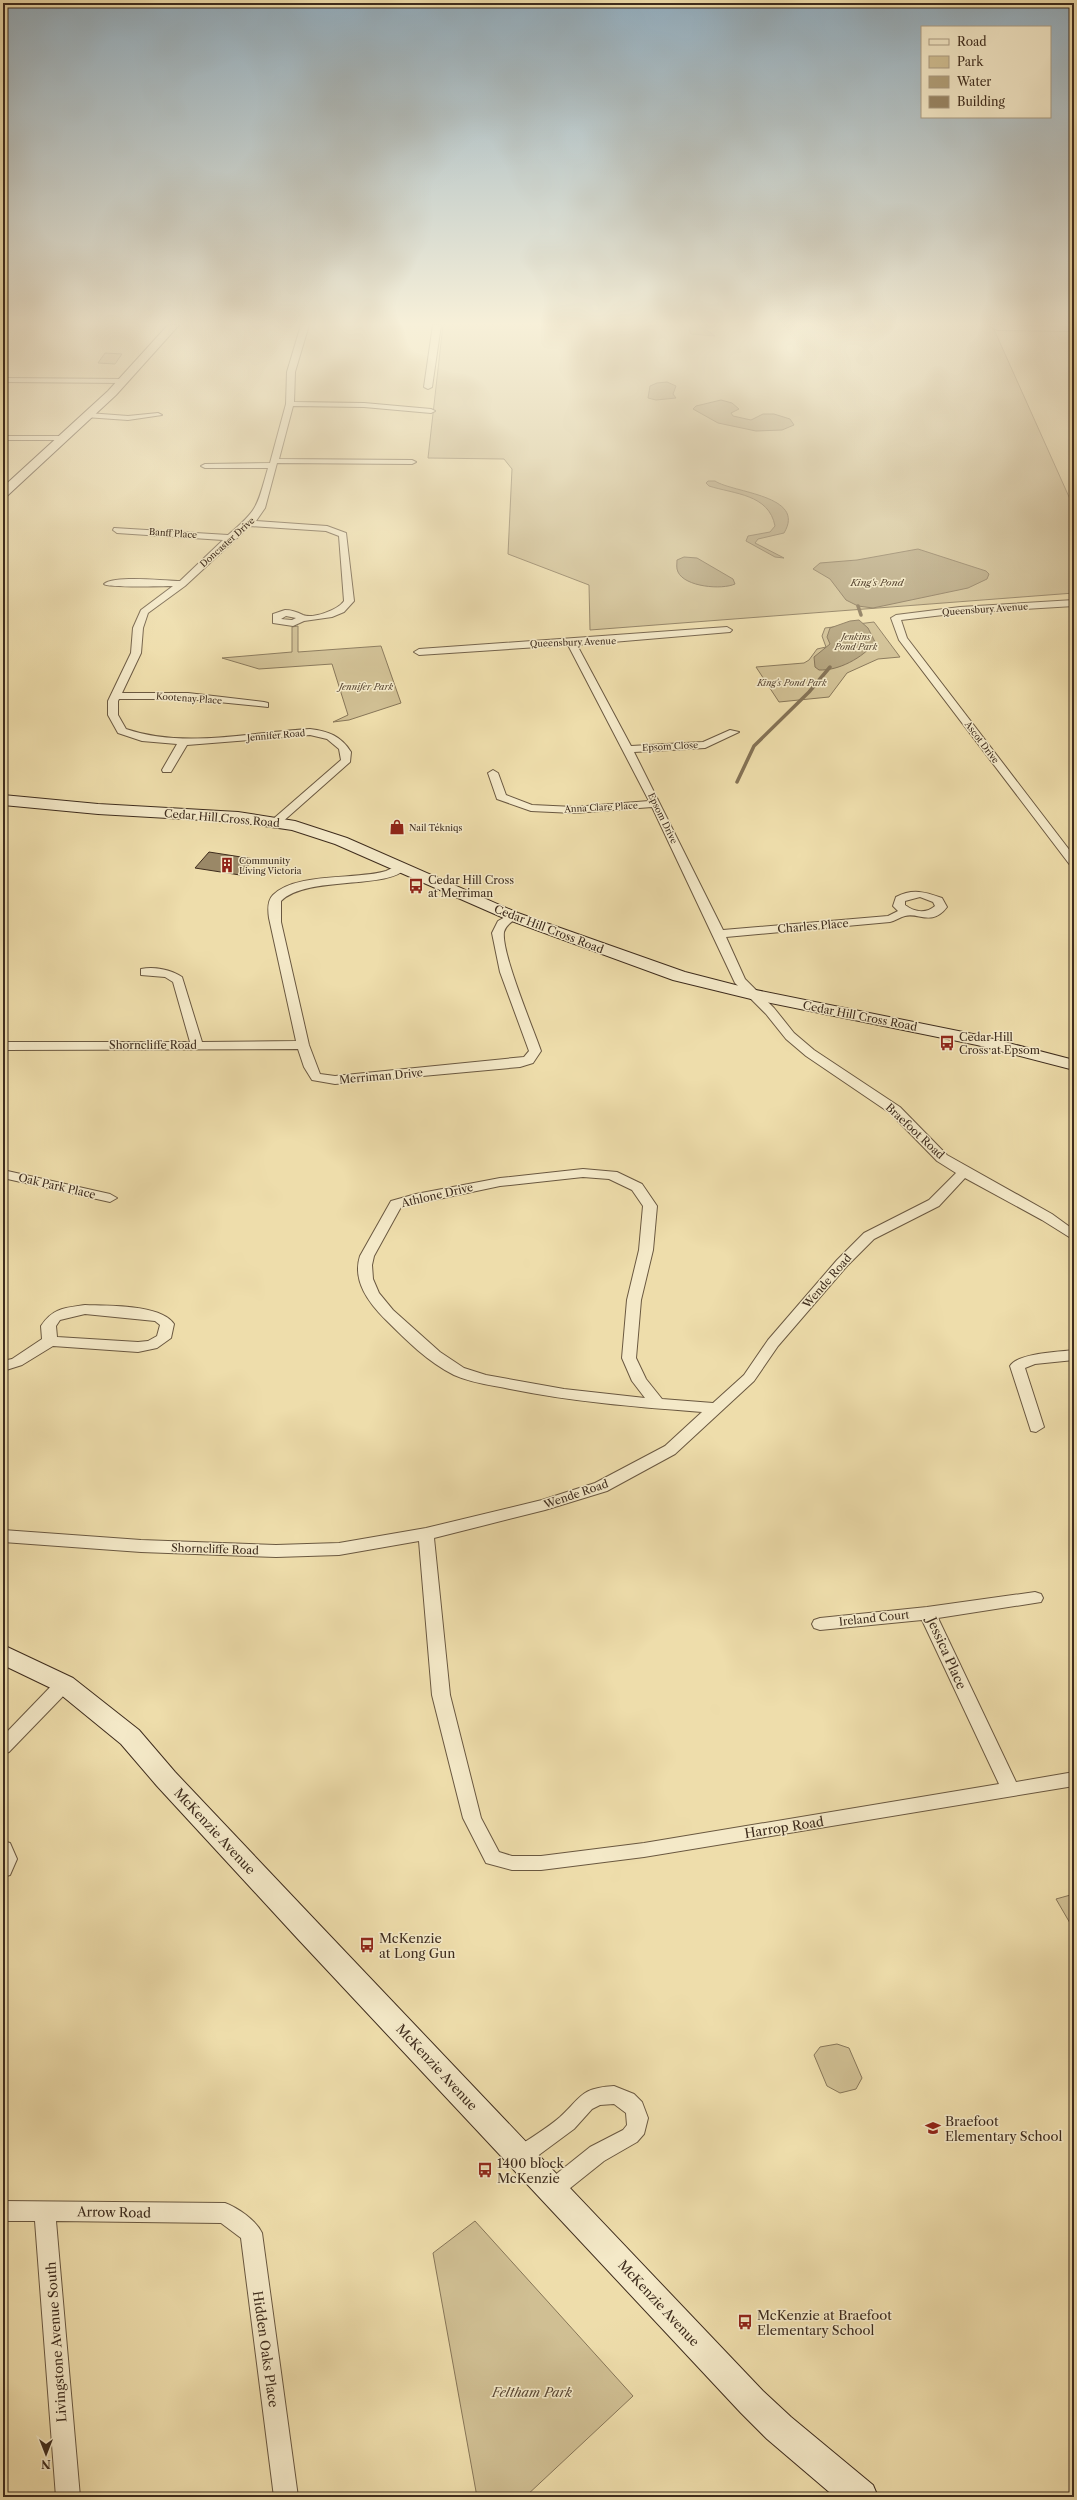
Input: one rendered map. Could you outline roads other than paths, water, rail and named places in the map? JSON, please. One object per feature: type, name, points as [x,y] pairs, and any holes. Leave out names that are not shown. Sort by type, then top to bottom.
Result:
[{"type":"main road","points":[[3,493],[57,442]]},
{"type":"main road","name":"Cedar Hill Cross Road","points":[[3,800],[276,822],[328,836],[512,916],[643,965],[751,994],[978,1040],[1074,1065]]},
{"type":"main road","name":"McKenzie Avenue","points":[[3,1654],[64,1684],[109,1718],[130,1737],[171,1785],[752,2402],[795,2442],[861,2497]]},
{"type":"street","name":"Doncaster Drive","points":[[122,731],[113,716],[115,696],[136,653],[138,628],[144,612],[182,584],[230,538],[248,523],[261,508],[280,442]]},
{"type":"street","points":[[205,466],[274,463],[412,462]]},
{"type":"street","points":[[248,523],[327,529],[343,535],[350,601],[347,606],[331,614],[302,618]]},
{"type":"street","name":"Banff Place","points":[[117,530],[230,538]]},
{"type":"street","points":[[109,584],[133,582],[182,584]]},
{"type":"street","name":"Queensbury Avenue","points":[[896,618],[960,610],[1074,603]]},
{"type":"street","name":"Ascot Drive","points":[[896,618],[902,638],[1074,863]]},
{"type":"street","name":"Queensbury Avenue","points":[[419,652],[727,630]]},
{"type":"street","name":"Epsom Drive","points":[[571,642],[656,804],[738,973],[739,980],[751,994]]},
{"type":"street","name":"Kootenay Place","points":[[115,696],[188,696],[264,705]]},
{"type":"street","name":"Jennifer Road","points":[[122,731],[149,740],[184,740],[310,732],[328,735],[342,745],[346,752],[346,760],[340,767],[276,822]]},
{"type":"street","name":"Epsom Close","points":[[627,749],[705,745],[734,732]]},
{"type":"street","points":[[167,770],[184,740]]},
{"type":"street","name":"Anna Clare Place","points":[[493,773],[501,797],[531,808],[574,810],[656,804]]},
{"type":"street","name":"Merriman Drive","points":[[400,868],[388,874],[304,886],[283,893],[276,898],[274,913],[276,925],[303,1045],[310,1067],[316,1077],[334,1080],[520,1063],[528,1060],[535,1051],[506,972],[498,932],[502,923],[512,916]]},
{"type":"street","name":"Charles Place","points":[[719,934],[890,919],[906,912]]},
{"type":"street","points":[[145,972],[168,974],[178,980],[197,1045]]},
{"type":"street","name":"Braefoot Road","points":[[751,994],[770,1011],[790,1036],[810,1053],[895,1110],[942,1158],[964,1172],[1047,1217],[1074,1236]]},
{"type":"street","name":"Shorncliffe Road","points":[[3,1046],[303,1045]]},
{"type":"street","name":"Wende Road","points":[[426,1534],[546,1505],[601,1487],[670,1450],[749,1378],[773,1343],[842,1263],[869,1236],[934,1203],[964,1172]]},
{"type":"street","name":"Athlone Drive","points":[[658,1404],[639,1381],[629,1358],[634,1300],[646,1250],[650,1206],[637,1187],[612,1175],[583,1173],[500,1182],[416,1198],[396,1204],[370,1252],[364,1271],[367,1283],[387,1313],[430,1352],[459,1371],[489,1380],[540,1390],[658,1404],[716,1408]]},
{"type":"street","name":"Oak Park Place","points":[[3,1174],[110,1198]]},
{"type":"street","points":[[3,1366],[17,1362],[50,1341],[138,1347],[152,1345],[164,1338],[167,1324],[160,1317],[150,1314],[77,1309],[64,1311],[55,1316],[49,1324],[47,1333],[50,1341]]},
{"type":"street","points":[[1036,1426],[1017,1366],[1033,1360],[1074,1355]]},
{"type":"street","name":"Shorncliffe Road","points":[[3,1536],[142,1546],[276,1551],[339,1548],[426,1534]]},
{"type":"street","name":"Harrop Road","points":[[426,1534],[441,1695],[472,1818],[493,1858],[512,1863],[541,1863],[644,1850],[1074,1779]]},
{"type":"street","name":"Jessica Place","points":[[1010,1789],[927,1612],[1035,1598]]},
{"type":"street","name":"Ireland Court","points":[[820,1624],[927,1612]]},
{"type":"street","points":[[3,1747],[64,1684]]},
{"type":"street","points":[[3,1848],[8,1859],[3,1870]]},
{"type":"street","points":[[521,2156],[567,2123],[585,2103],[597,2096],[614,2095],[627,2100],[635,2108],[638,2118],[637,2128],[630,2136],[597,2154],[552,2190]]},
{"type":"street","name":"Arrow Road","points":[[3,2211],[225,2213]]},
{"type":"street","name":"Livingstone Avenue South","points":[[45,2211],[68,2497]]},
{"type":"street","name":"Hidden Oaks Place","points":[[225,2213],[251,2233],[286,2497]]},
{"type":"water","points":[[708,481],[715,481],[765,497],[777,503],[785,511],[788,520],[784,533],[758,539],[755,543],[784,558],[775,557],[746,541],[748,536],[770,532],[775,526],[766,507],[749,497],[709,486],[706,483]]},
{"type":"water","name":"King's Pond","points":[[918,549],[986,571],[989,574],[987,579],[968,588],[873,608],[858,606],[846,600],[830,579],[813,569],[820,563],[857,560]]},
{"type":"water","points":[[684,557],[697,558],[733,579],[735,584],[722,587],[713,587],[688,581],[682,577],[677,569],[677,560]]},
{"type":"water","name":"Jenkins Pond Park","points":[[859,620],[868,628],[875,642],[870,648],[857,658],[842,666],[826,670],[819,670],[815,667],[814,657],[830,644],[827,637],[830,628],[850,621]]},
{"type":"waterway","points":[[858,606],[861,615]]},
{"type":"waterway","points":[[737,782],[754,746],[809,692],[830,667]]},
{"type":"place","name":"Nail Tékniqs","points":[[397,827]]},
{"type":"place","name":"Community Living Victoria","points":[[227,865]]},
{"type":"place","name":"Cedar Hill Cross at Merriman","points":[[416,886]]},
{"type":"place","name":"Cedar Hill Cross at Epsom","points":[[947,1043]]},
{"type":"place","name":"McKenzie at Long Gun","points":[[367,1945]]},
{"type":"place","name":"Braefoot Elementary School","points":[[933,2128]]},
{"type":"place","name":"1400 block McKenzie","points":[[485,2170]]},
{"type":"place","name":"McKenzie at Braefoot Elementary School","points":[[745,2322]]},
{"type":"park label","name":"King's Pond Park","points":[[792,682]]},
{"type":"park label","name":"Jennifer Park","points":[[366,686]]},
{"type":"park label","name":"Feltham Park","points":[[532,2392]]}]
